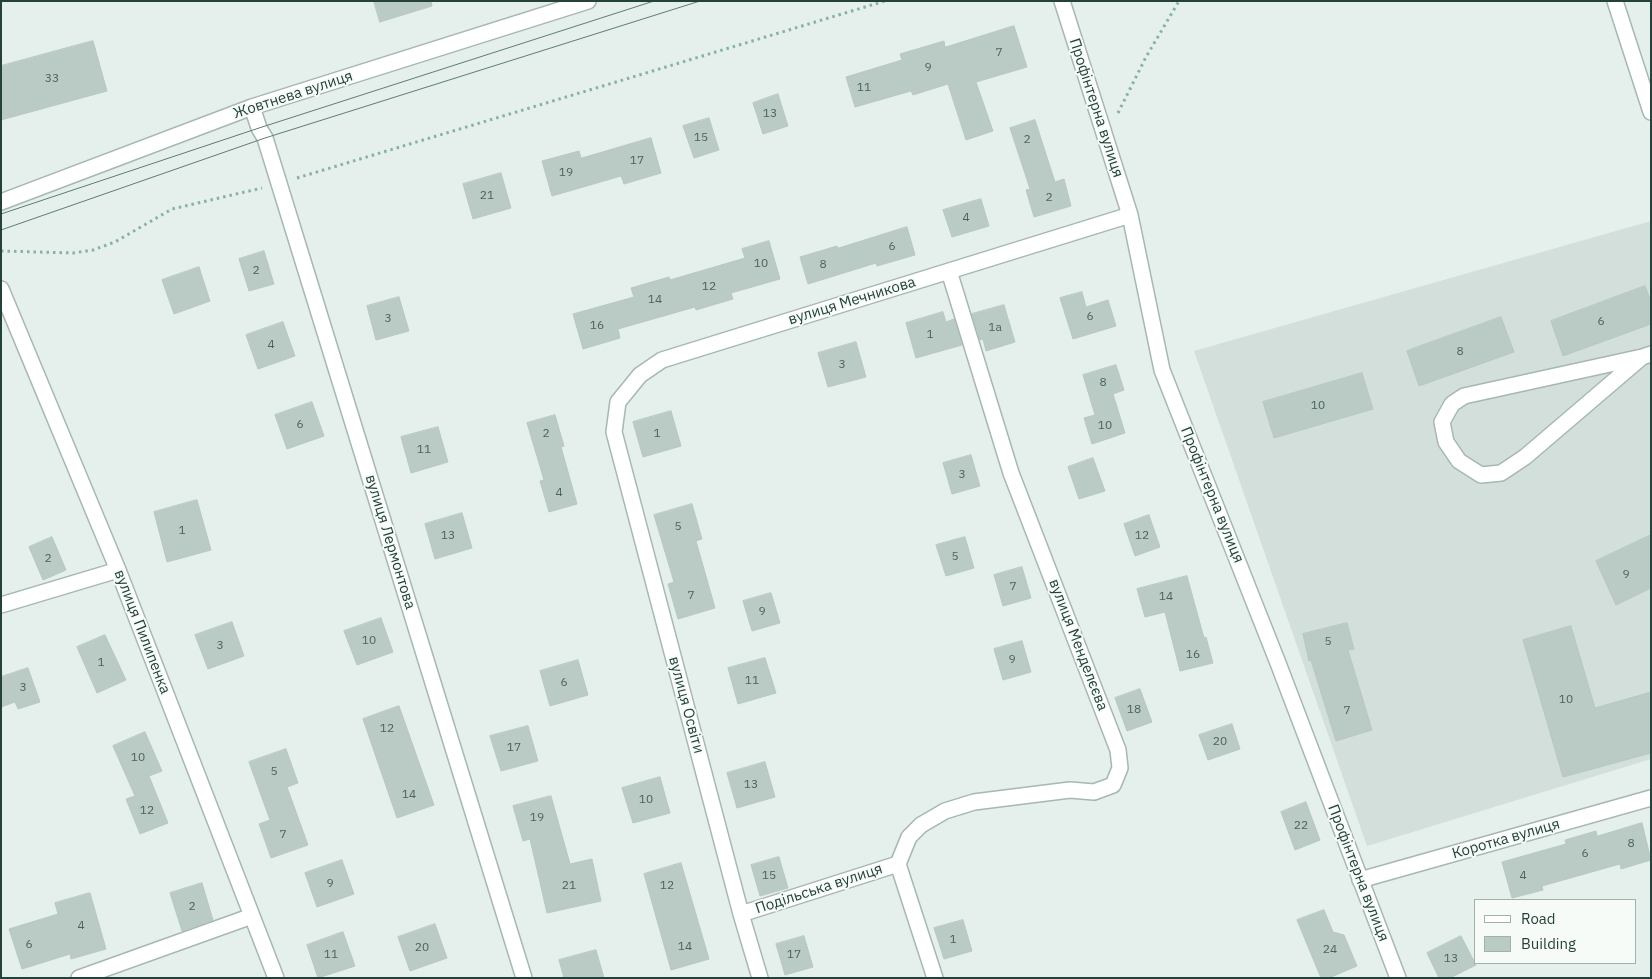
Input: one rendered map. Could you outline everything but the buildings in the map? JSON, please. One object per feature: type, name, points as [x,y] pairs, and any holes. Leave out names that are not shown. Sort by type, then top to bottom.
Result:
[{"type":"street","name":"Жовтнева вулиця","points":[[1,202],[252,107],[588,1]]},
{"type":"street","name":"Профінтерна вулиця","points":[[1062,1],[1130,215],[1162,370],[1278,663],[1398,978]]},
{"type":"street","points":[[1615,1],[1651,112]]},
{"type":"street","name":"вулиця Лермонтова","points":[[252,107],[258,128],[265,138],[524,978]]},
{"type":"street","name":"вулиця Мечникова","points":[[614,432],[618,402],[640,375],[662,360],[1130,215]]},
{"type":"street","name":"вулиця Менделєєва","points":[[898,864],[909,837],[921,825],[945,811],[984,801],[1070,790],[1094,792],[1113,785],[1120,768],[1118,750],[1012,473],[949,271]]},
{"type":"street","name":"вулиця Пилипенка","points":[[1,289],[118,570],[276,978]]},
{"type":"street","points":[[1646,356],[1525,457],[1501,473],[1481,475],[1459,461],[1446,442],[1442,422],[1452,404],[1464,396],[1646,356]]},
{"type":"street","name":"вулиця Освіти","points":[[614,432],[741,914],[760,978]]},
{"type":"street","points":[[1,606],[118,570]]},
{"type":"street","name":"Коротка вулиця","points":[[1360,880],[1651,798]]},
{"type":"street","name":"Подільська вулиця","points":[[741,914],[898,864],[935,978]]},
{"type":"street","points":[[79,978],[252,916]]},
{"type":"path","points":[[1,251],[73,252],[93,250],[115,242],[172,210],[279,184],[885,1]]},
{"type":"path","points":[[1105,138],[1146,56],[1179,1]]},
{"type":"shaded area","points":[[1651,221],[1651,759],[1367,846],[1194,351]]},
{"type":"tram line","points":[[1,214],[259,128],[654,1]]},
{"type":"tram line","points":[[1,230],[265,138],[700,1]]}]
